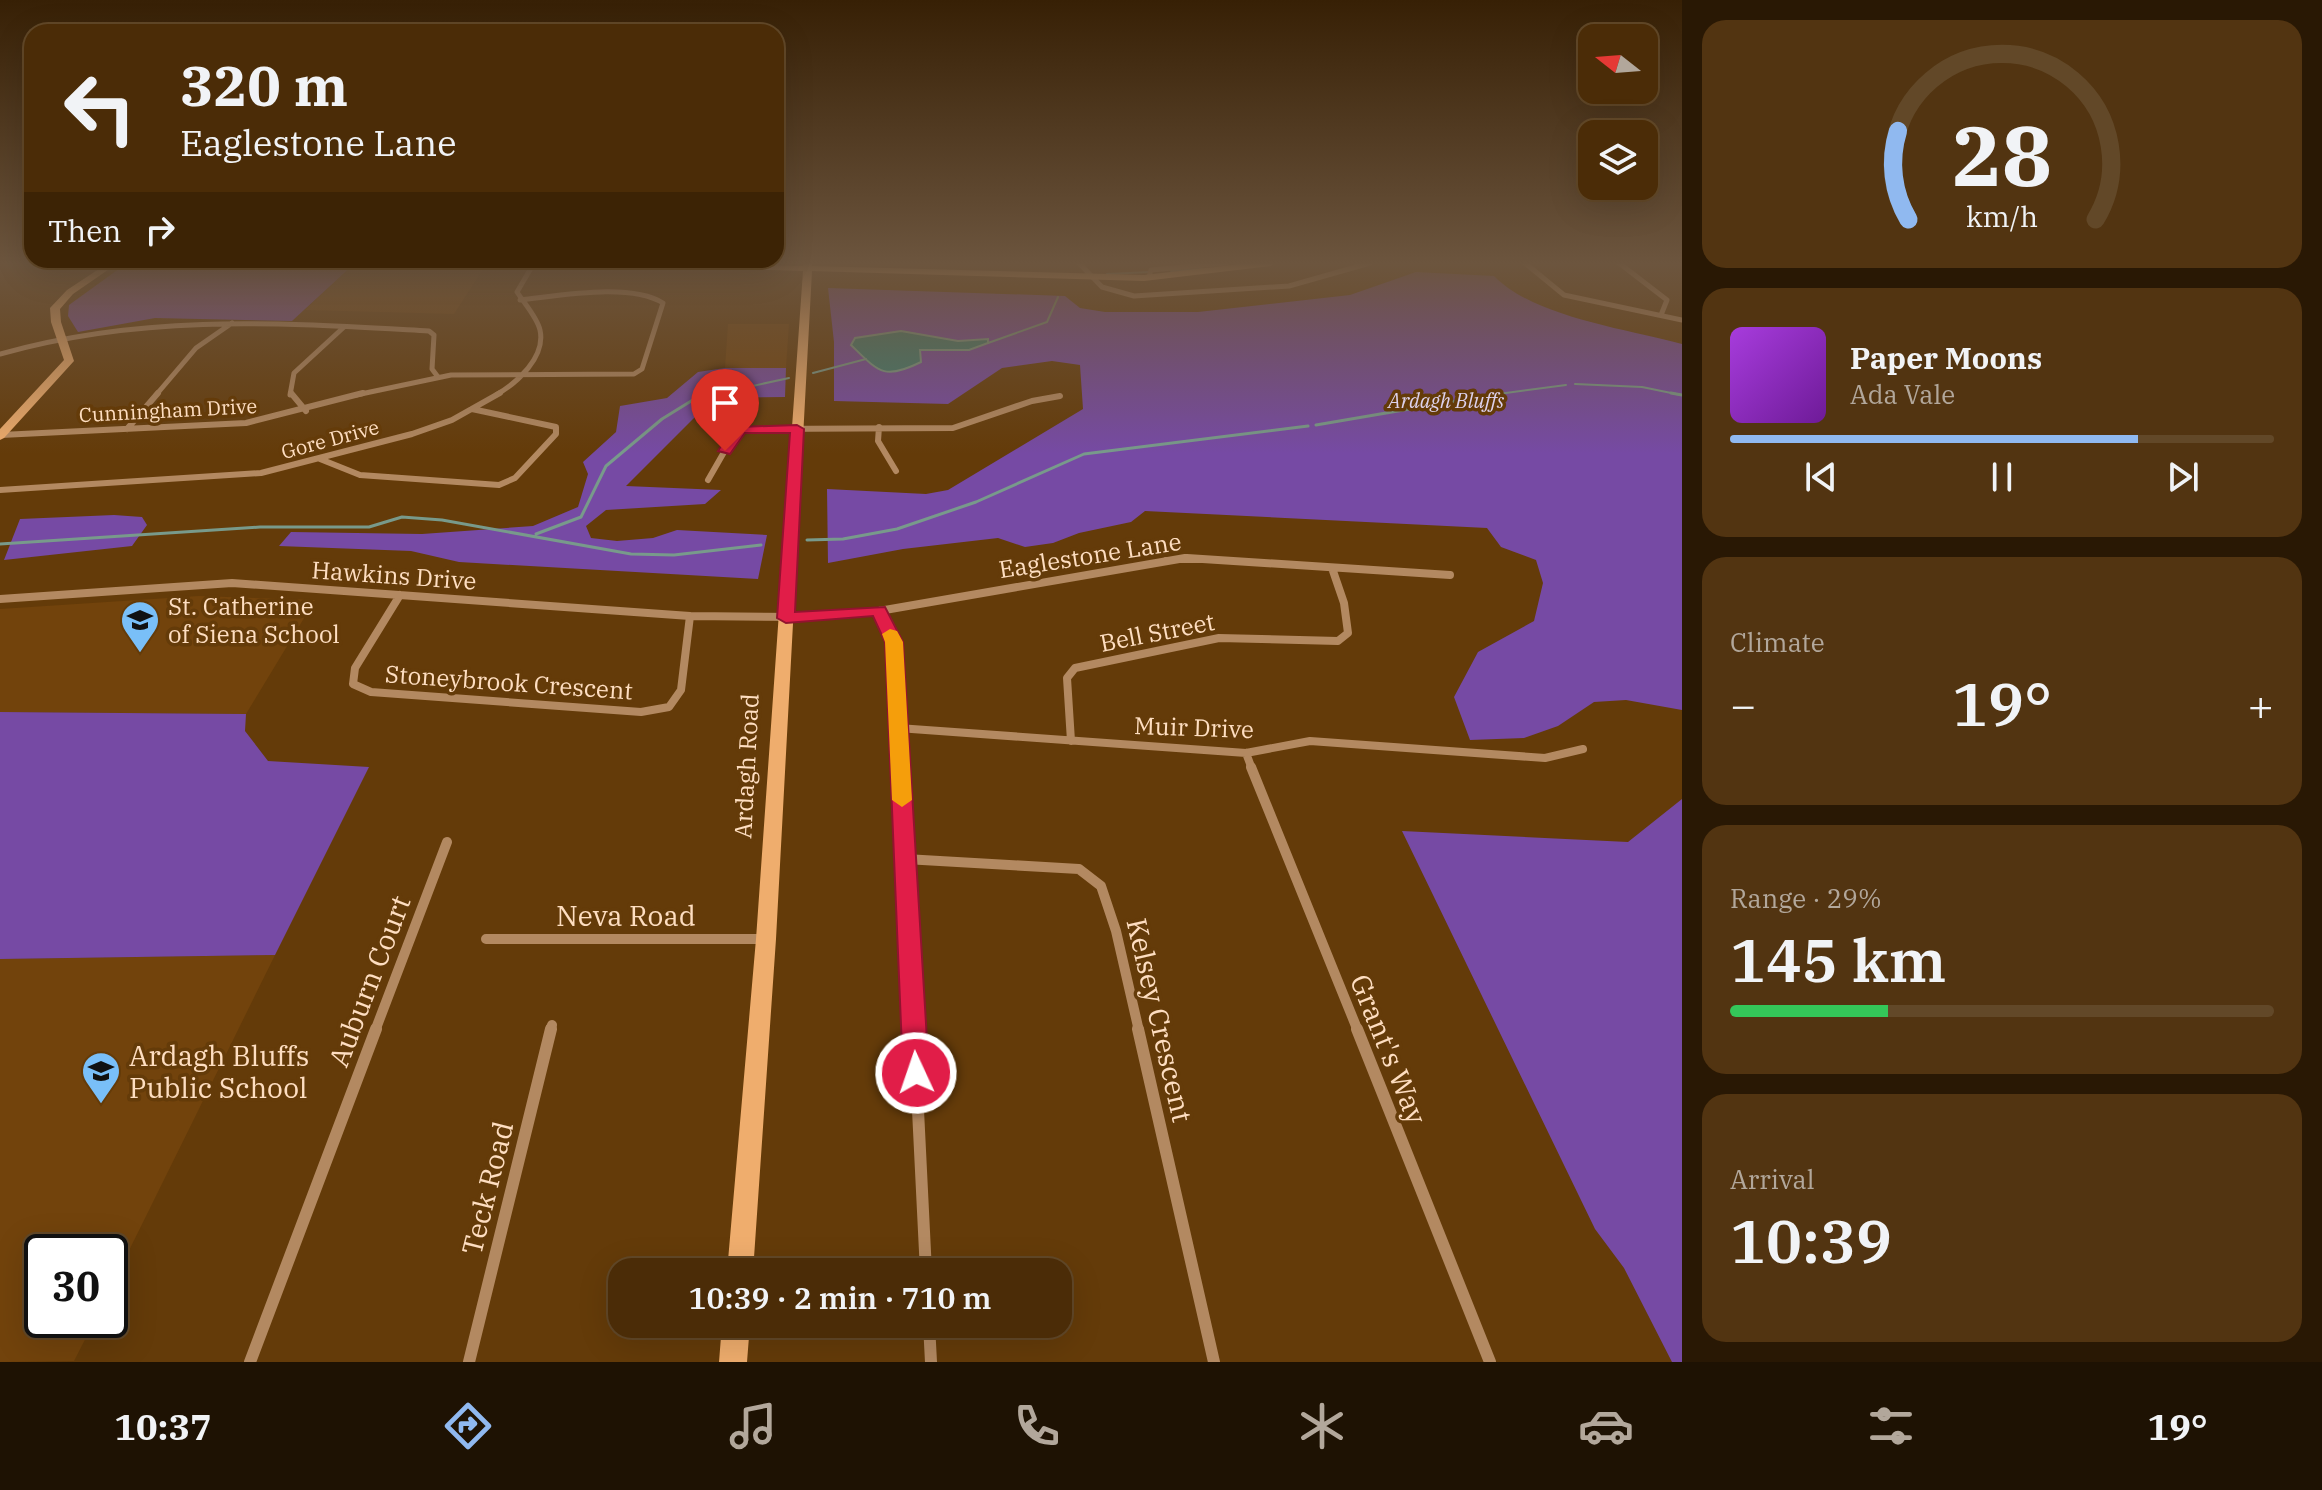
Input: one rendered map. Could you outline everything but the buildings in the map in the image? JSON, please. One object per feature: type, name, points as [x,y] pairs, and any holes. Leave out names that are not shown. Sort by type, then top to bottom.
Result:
[{"type":"street","points":[[0,435],[69,361],[65,338],[58,327]]},
{"type":"street","points":[[0,354],[65,338],[135,327]]},
{"type":"street","points":[[127,429],[196,348],[227,327]]},
{"type":"street","points":[[332,327],[429,331],[434,335],[432,369],[438,377]]},
{"type":"street","points":[[306,411],[290,396],[294,373],[344,327]]},
{"type":"street","name":"Gore Drive","points":[[0,490],[234,477],[320,459],[412,434],[504,393],[542,345],[540,327]]},
{"type":"street","name":"Cunningham Drive","points":[[0,435],[246,423],[438,377],[634,374],[642,369],[656,327]]},
{"type":"street","name":"Ardagh Road","points":[[741,1258],[766,939],[804,327]]},
{"type":"street","points":[[708,480],[738,431],[965,426],[1039,397],[1060,396]]},
{"type":"street","points":[[320,459],[360,475],[499,485],[515,478],[556,434],[556,427],[543,423],[472,409]]},
{"type":"street","points":[[879,427],[878,441],[896,471]]},
{"type":"street","name":"Eaglestone Lane","points":[[786,618],[879,611],[1186,558],[1450,575]]},
{"type":"street","name":"Bell Street","points":[[1071,741],[1067,678],[1075,668],[1219,638],[1338,641],[1348,633],[1344,603],[1332,568]]},
{"type":"street","name":"Hawkins Drive","points":[[0,599],[232,583],[690,616],[786,618]]},
{"type":"street","name":"Stoneybrook Crescent","points":[[400,595],[355,668],[353,684],[371,692],[641,712],[669,707],[681,690],[690,616]]},
{"type":"street","points":[[879,611],[894,642],[925,1258]]},
{"type":"street","name":"Muir Drive","points":[[898,728],[1246,753],[1310,741],[1545,758],[1583,749]]},
{"type":"street","name":"Grant's Way","points":[[1246,753],[1490,1362]]},
{"type":"street","name":"Auburn Court","points":[[250,1362],[447,842]]},
{"type":"street","name":"Kelsey Crescent","points":[[905,859],[1079,869],[1101,886],[1116,931],[1214,1362]]},
{"type":"street","name":"Neva Road","points":[[486,939],[766,939]]},
{"type":"street","name":"Teck Road","points":[[469,1362],[552,1025]]},
{"type":"street","points":[[733,1362],[735,1338]]},
{"type":"street","points":[[930,1338],[931,1362]]},
{"type":"shaded area","points":[[728,327],[789,327],[786,368],[725,368]]},
{"type":"shaded area","name":"St. Catherine of Siena School","points":[[199,596],[315,600],[246,714],[0,712],[0,609]]},
{"type":"shaded area","name":"Ardagh Bluffs Public School","points":[[275,955],[128,1253],[128,1234],[24,1234],[24,1338],[86,1338],[74,1361],[0,1362],[0,959]]},
{"type":"green space","points":[[75,327],[108,327],[78,332]]},
{"type":"green space","name":"Ardagh Bluffs","points":[[832,327],[1606,327],[1682,344],[1682,710],[1626,700],[1594,702],[1558,726],[1524,738],[1470,740],[1454,697],[1478,652],[1534,621],[1543,583],[1536,560],[1501,547],[1487,528],[1145,511],[1131,522],[1079,533],[1053,543],[1025,547],[998,538],[903,549],[828,563],[827,489],[926,494],[948,490],[1083,409],[1080,365],[1052,361],[1002,368],[948,404],[834,401]]},
{"type":"green space","points":[[725,368],[786,368],[785,397],[714,398],[626,486],[721,490],[705,504],[606,510],[586,526],[591,538],[617,541],[653,538],[677,530],[767,535],[758,579],[459,562],[411,551],[279,546],[291,532],[422,534],[533,526],[578,507],[588,474],[583,462],[616,432],[620,406],[667,398],[698,372]]},
{"type":"green space","points":[[114,515],[142,517],[147,525],[132,546],[4,560],[20,519]]},
{"type":"green space","points":[[0,712],[246,714],[245,731],[268,761],[369,767],[275,955],[0,959]]},
{"type":"green space","points":[[1682,799],[1682,1362],[1672,1362],[1624,1268],[1595,1229],[1402,831],[1628,842]]},
{"type":"water","points":[[901,331],[958,341],[988,339],[988,343],[969,350],[920,350],[921,362],[889,372],[875,367],[851,345],[855,338]]},
{"type":"waterway","points":[[988,343],[1034,327]]},
{"type":"waterway","points":[[813,373],[866,359]]},
{"type":"waterway","points":[[711,395],[789,378]]},
{"type":"waterway","points":[[1575,384],[1642,387],[1673,393]]},
{"type":"waterway","points":[[1492,395],[1566,385]]},
{"type":"waterway","points":[[536,534],[581,517],[606,466],[662,419],[696,398],[720,393]]},
{"type":"waterway","points":[[1492,395],[1503,393]]},
{"type":"waterway","points":[[1673,393],[1682,395]]},
{"type":"waterway","points":[[1673,393],[1681,395]]},
{"type":"waterway","points":[[1316,425],[1492,395]]},
{"type":"waterway","points":[[807,540],[843,539],[897,529],[976,502],[1084,454],[1308,426]]},
{"type":"waterway","points":[[0,544],[260,527],[369,527],[402,517],[442,520],[631,554],[674,555],[761,545]]},
{"type":"slow traffic","points":[[890,634],[894,642],[902,800]]},
{"type":"place","name":"St. Catherine of Siena School","points":[[140,654]]},
{"type":"place","name":"Ardagh Bluffs Public School","points":[[101,1105]]},
{"type":"route","points":[[725,451],[735,433],[742,429],[797,429],[786,618],[879,611],[894,642],[916,1073]]}]
